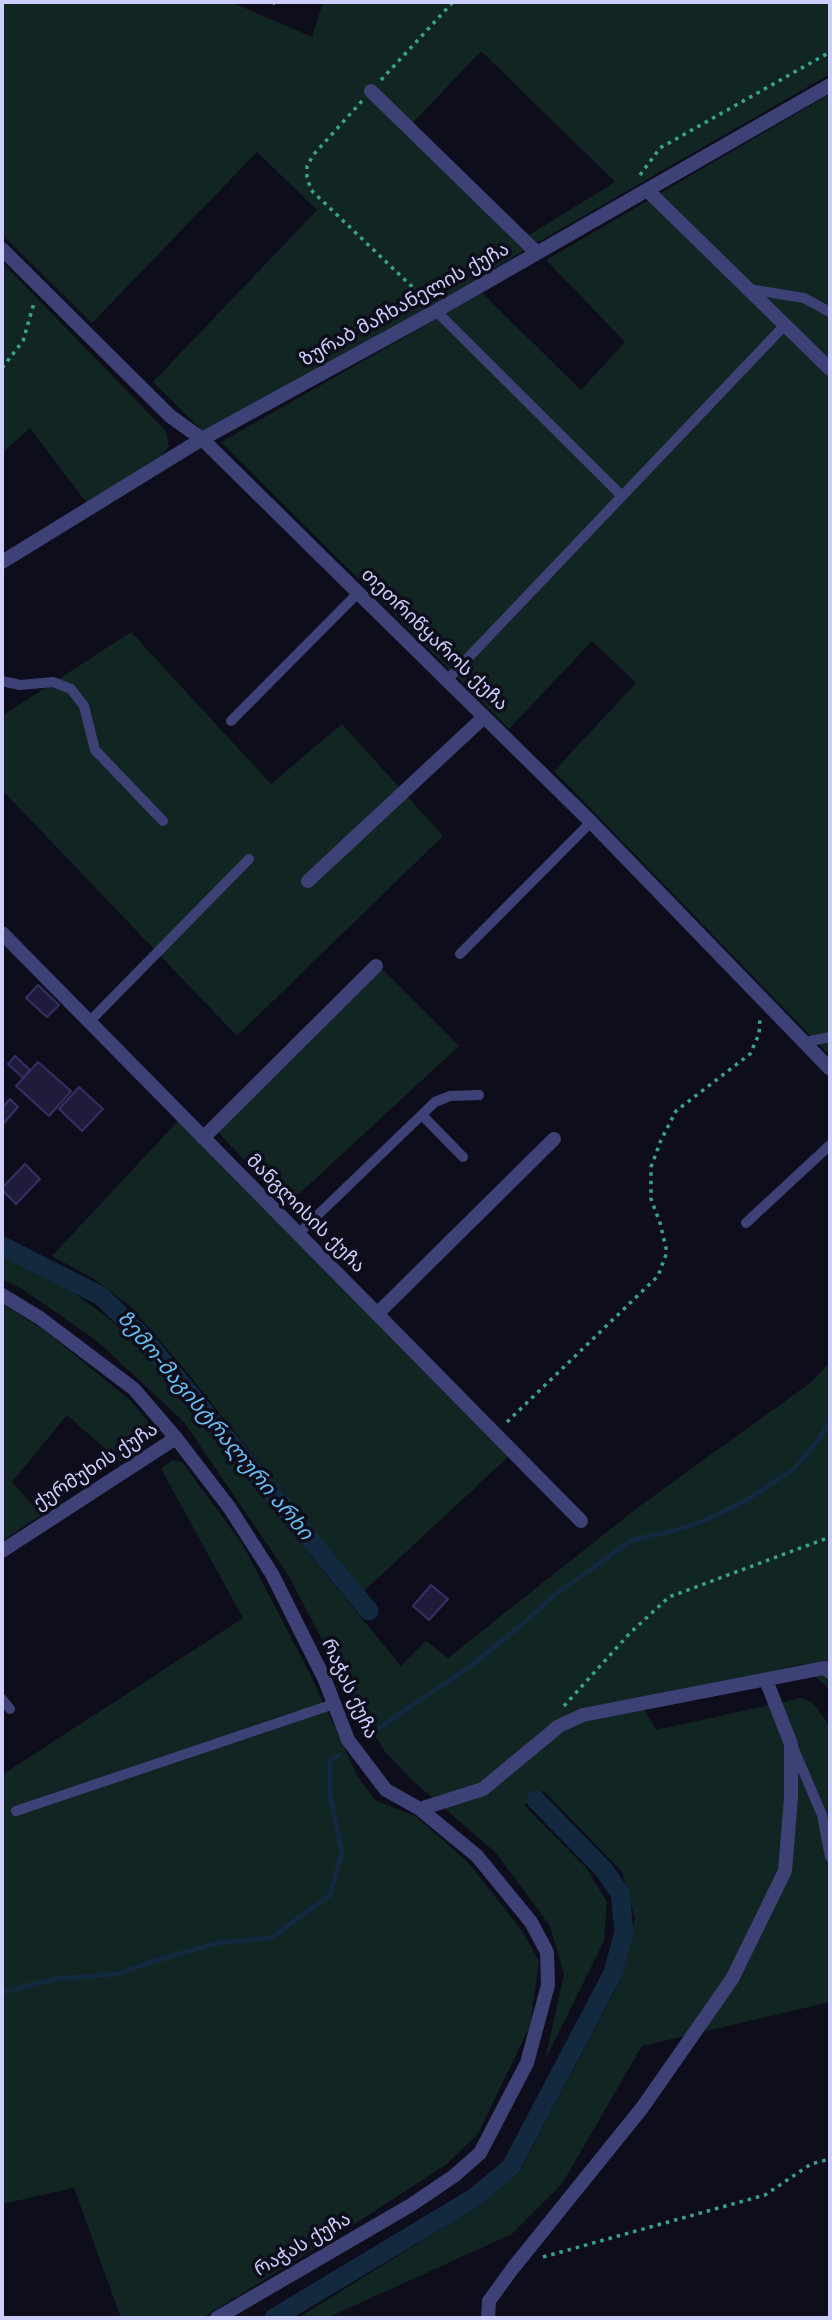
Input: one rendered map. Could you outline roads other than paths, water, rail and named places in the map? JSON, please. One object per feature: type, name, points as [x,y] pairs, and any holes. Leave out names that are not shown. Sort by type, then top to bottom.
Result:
[{"type":"street","name":"ზურაბ მაჩხანელის ქუჩა","points":[[2,562],[202,439],[436,311],[830,85]]},
{"type":"street","points":[[371,91],[537,253]]},
{"type":"street","points":[[647,190],[830,369]]},
{"type":"street","name":"თეთრიწყაროს ქუჩა","points":[[2,249],[170,416],[202,439],[591,822],[830,1069]]},
{"type":"street","points":[[308,881],[484,717]]},
{"type":"street","name":"მანგლისის ქუჩა","points":[[2,933],[581,1521]]},
{"type":"street","points":[[204,1138],[376,966]]},
{"type":"street","points":[[377,1314],[554,1139]]},
{"type":"street","name":"რაჭას ქუჩა","points":[[2,1295],[40,1318],[134,1389],[176,1438],[229,1507],[272,1574],[325,1680],[348,1741],[386,1790],[419,1809],[477,1856],[531,1922],[547,1952],[548,1985],[527,2063],[480,2153],[454,2176],[411,2205],[217,2318]]},
{"type":"street","name":"ქურმუხის ქუჩა","points":[[2,1551],[176,1438]]},
{"type":"street","points":[[419,1809],[483,1790],[559,1726],[583,1716],[828,1666]]},
{"type":"street","points":[[488,2318],[489,2301],[642,2108],[732,1979],[785,1871],[791,1797],[791,1744],[766,1680]]},
{"type":"lane","points":[[749,289],[804,298],[830,312]]},
{"type":"lane","points":[[436,311],[622,496]]},
{"type":"lane","points":[[447,680],[785,325]]},
{"type":"lane","points":[[231,721],[358,593]]},
{"type":"lane","points":[[2,681],[20,685],[52,682],[71,689],[84,706],[95,750],[163,821]]},
{"type":"lane","points":[[460,954],[591,822]]},
{"type":"lane","points":[[89,1022],[249,859]]},
{"type":"lane","points":[[805,1042],[830,1037]]},
{"type":"lane","points":[[298,1234],[435,1102],[450,1096],[478,1095]]},
{"type":"lane","points":[[422,1115],[463,1157]]},
{"type":"lane","points":[[746,1223],[830,1145]]},
{"type":"lane","points":[[2,1699],[9,1709]]},
{"type":"lane","points":[[16,1811],[334,1704]]},
{"type":"lane","points":[[791,1744],[822,1815],[830,1857]]},
{"type":"waterway","name":"ზემო-მაგისტრალური არხი","points":[[2,1246],[101,1296],[142,1336],[369,1611]]},
{"type":"waterway","points":[[366,1737],[472,1665],[553,1596],[632,1540],[703,1521],[745,1501],[795,1468],[830,1421]]},
{"type":"waterway","points":[[2,1992],[55,1979],[118,1974],[217,1943],[271,1938],[330,1895],[342,1852],[330,1796],[330,1761],[339,1755]]},
{"type":"waterway","name":"ზემო-მაგისტრალური არხი","points":[[274,2318],[472,2199],[511,2167],[613,1973],[624,1932],[620,1893],[604,1870],[536,1800]]}]
